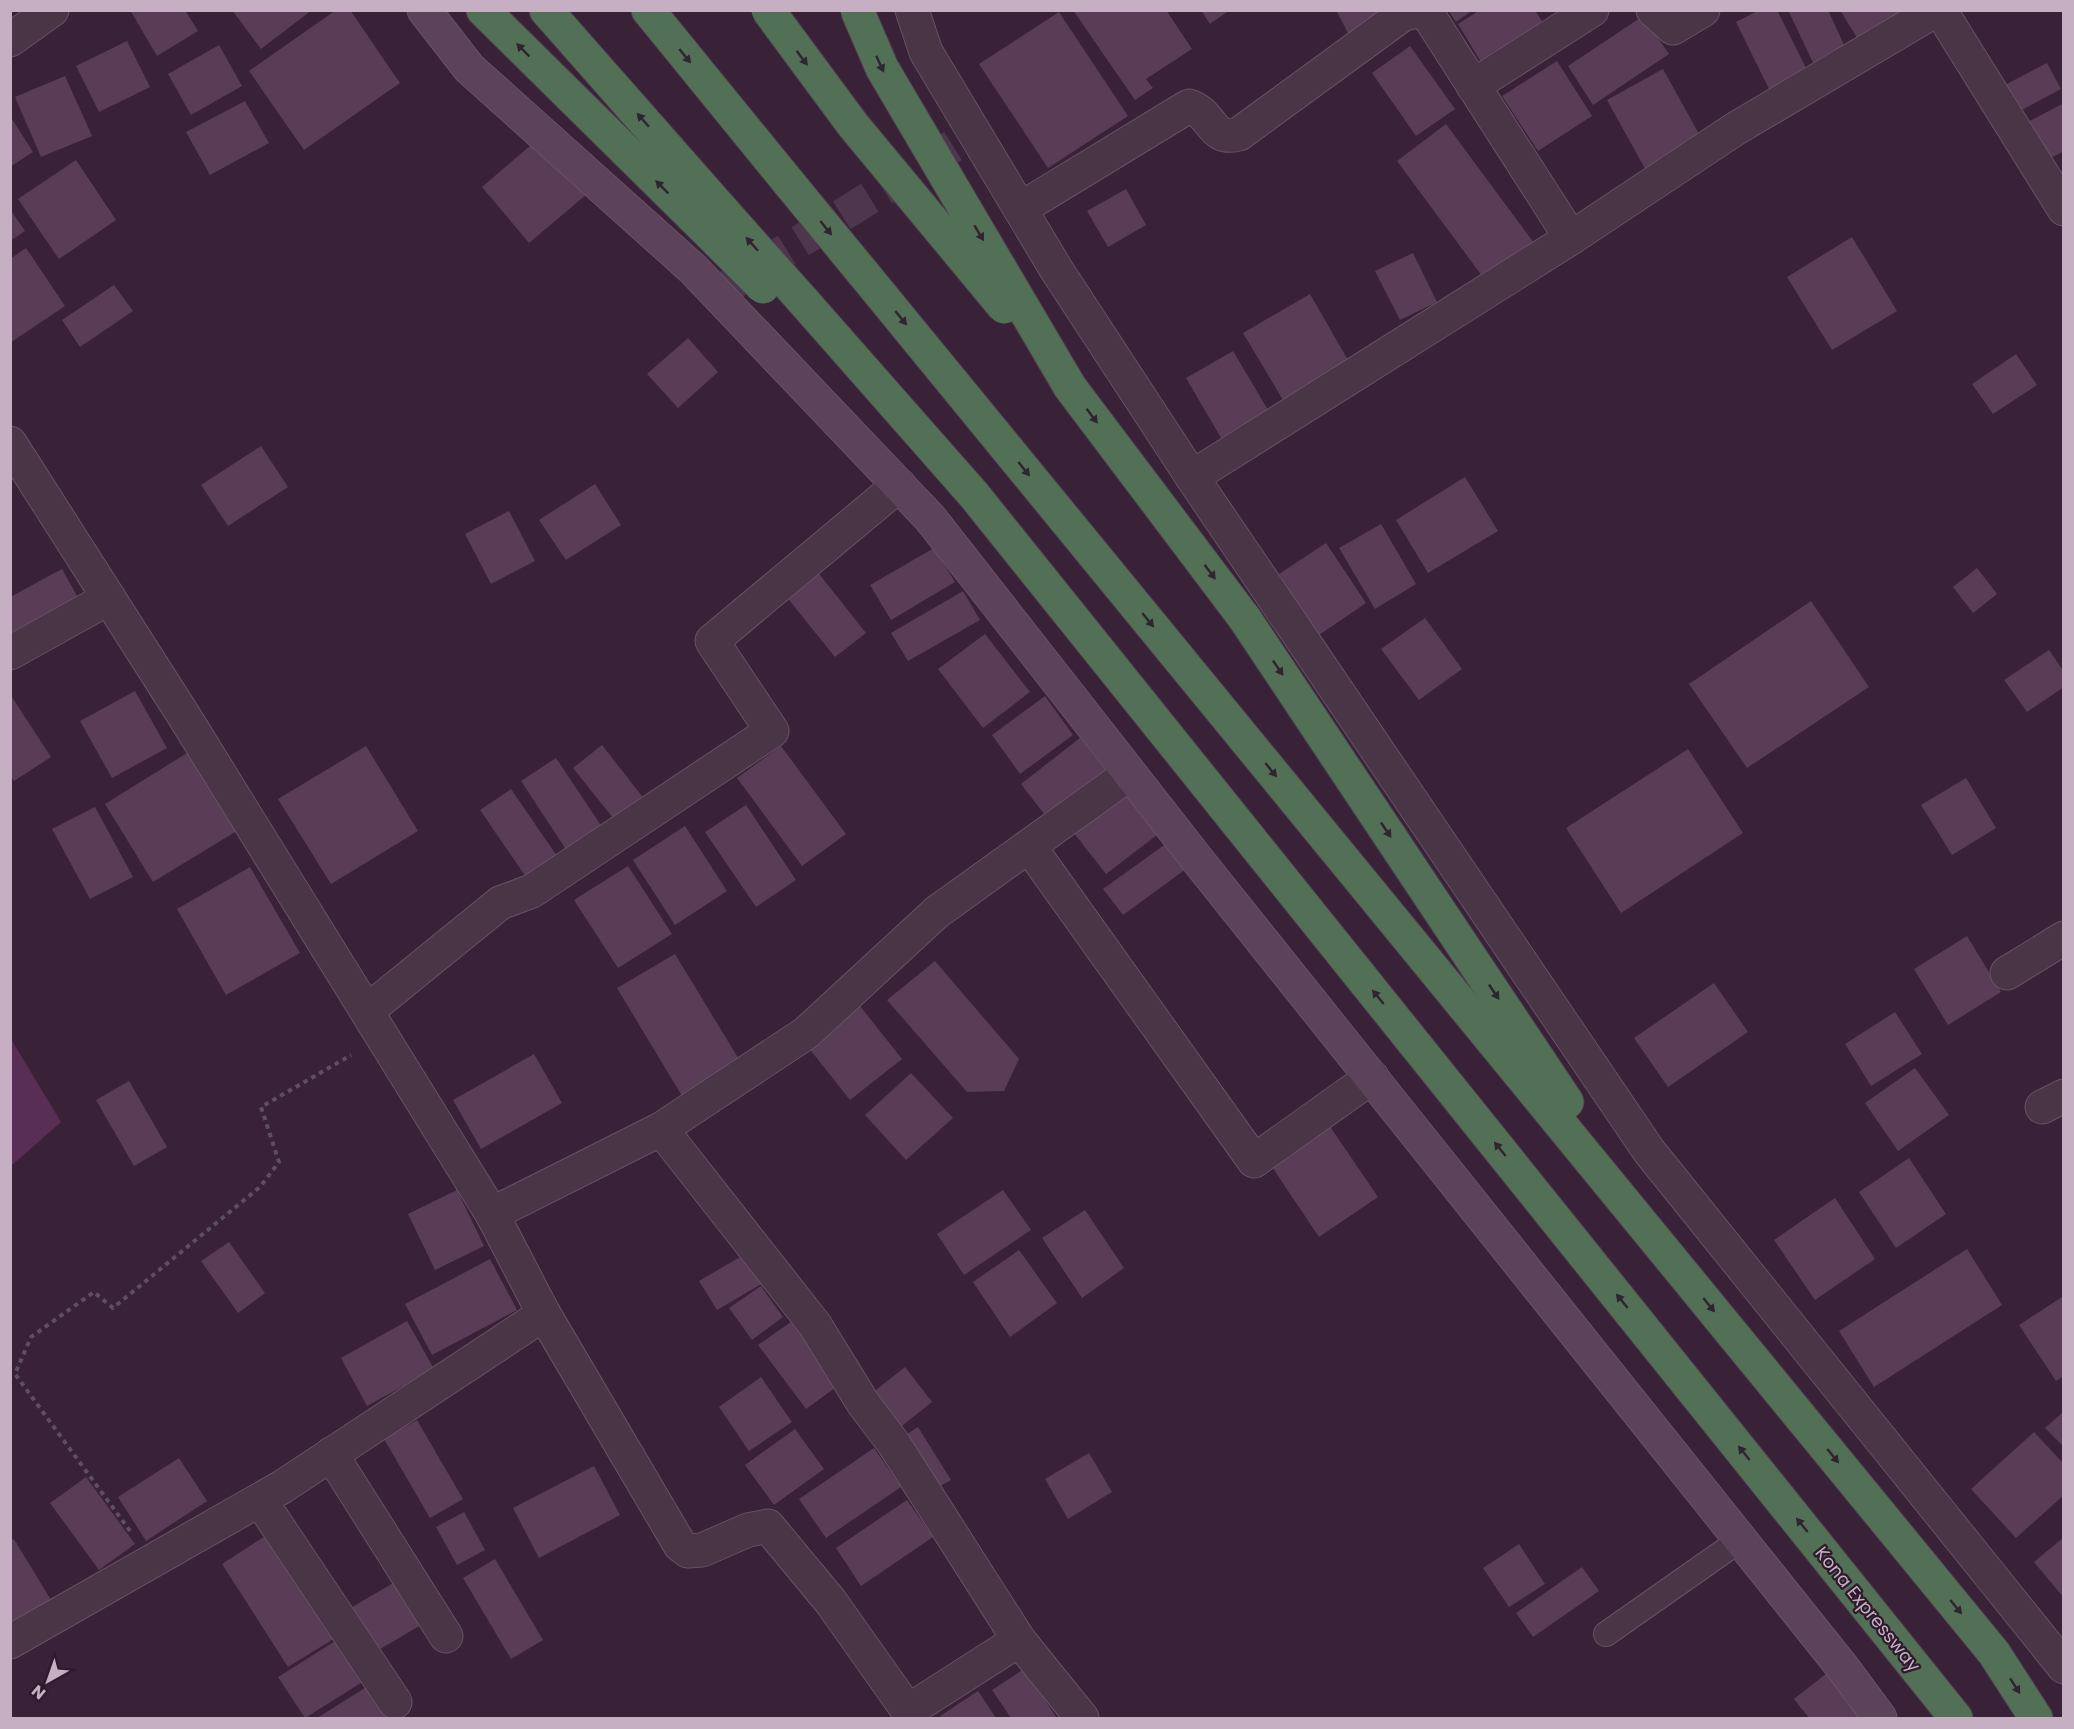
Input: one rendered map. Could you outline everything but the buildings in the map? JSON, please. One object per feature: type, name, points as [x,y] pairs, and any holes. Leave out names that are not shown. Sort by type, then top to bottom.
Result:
[{"type":"highway","points":[[483,10],[713,220]]},
{"type":"highway","points":[[546,10],[713,220]]},
{"type":"highway","points":[[648,10],[1994,1653],[2036,1719]]},
{"type":"highway","points":[[768,10],[853,125],[1070,387],[1245,619],[1672,1260]]},
{"type":"highway","points":[[857,10],[882,68],[1070,387]]},
{"type":"highway","name":"Kona Expressway","points":[[713,220],[975,495],[1956,1719]]},
{"type":"street","points":[[10,40],[52,10]]},
{"type":"street","points":[[424,10],[469,68],[693,269],[930,518],[1129,774],[1843,1668],[1880,1719]]},
{"type":"street","points":[[912,10],[926,52],[1056,269],[1192,477],[1649,1151],[2064,1666]]},
{"type":"street","points":[[1020,209],[1190,106],[1198,108],[1221,135],[1228,137],[1239,134],[1402,15],[1419,10],[1430,18],[1571,238]]},
{"type":"street","points":[[1473,86],[1592,10]]},
{"type":"street","points":[[1653,10],[1672,27],[1703,10]]},
{"type":"street","points":[[1192,477],[1571,238],[1736,129],[1938,10],[2064,209]]},
{"type":"street","points":[[10,443],[492,1214],[544,1314],[680,1545],[688,1551],[702,1550],[748,1530],[768,1526],[831,1602],[902,1715],[1019,1640]]},
{"type":"street","points":[[375,1024],[500,903],[532,891],[772,731],[712,641],[899,485]]},
{"type":"street","points":[[10,653],[109,598]]},
{"type":"street","points":[[492,1214],[661,1130],[806,1033],[937,912],[1129,774]]},
{"type":"street","points":[[1029,846],[1254,1161],[1372,1077]]},
{"type":"street","points":[[2007,973],[2064,938]]},
{"type":"street","points":[[661,1130],[815,1325],[863,1403],[894,1444],[1019,1640],[1082,1719]]},
{"type":"street","points":[[10,1642],[260,1500],[544,1314]]},
{"type":"street","points":[[331,1454],[446,1636]]},
{"type":"street","points":[[260,1500],[395,1702]]},
{"type":"lane","points":[[1606,1635],[1740,1540]]},
{"type":"path","points":[[152,1561],[15,1374],[31,1337],[94,1292],[113,1308],[260,1187],[279,1162],[261,1107],[375,1024]]},
{"type":"shaded area","points":[[11,1039],[61,1122],[10,1166]]},
{"type":"tunnel","points":[[717,293],[974,133]]}]
